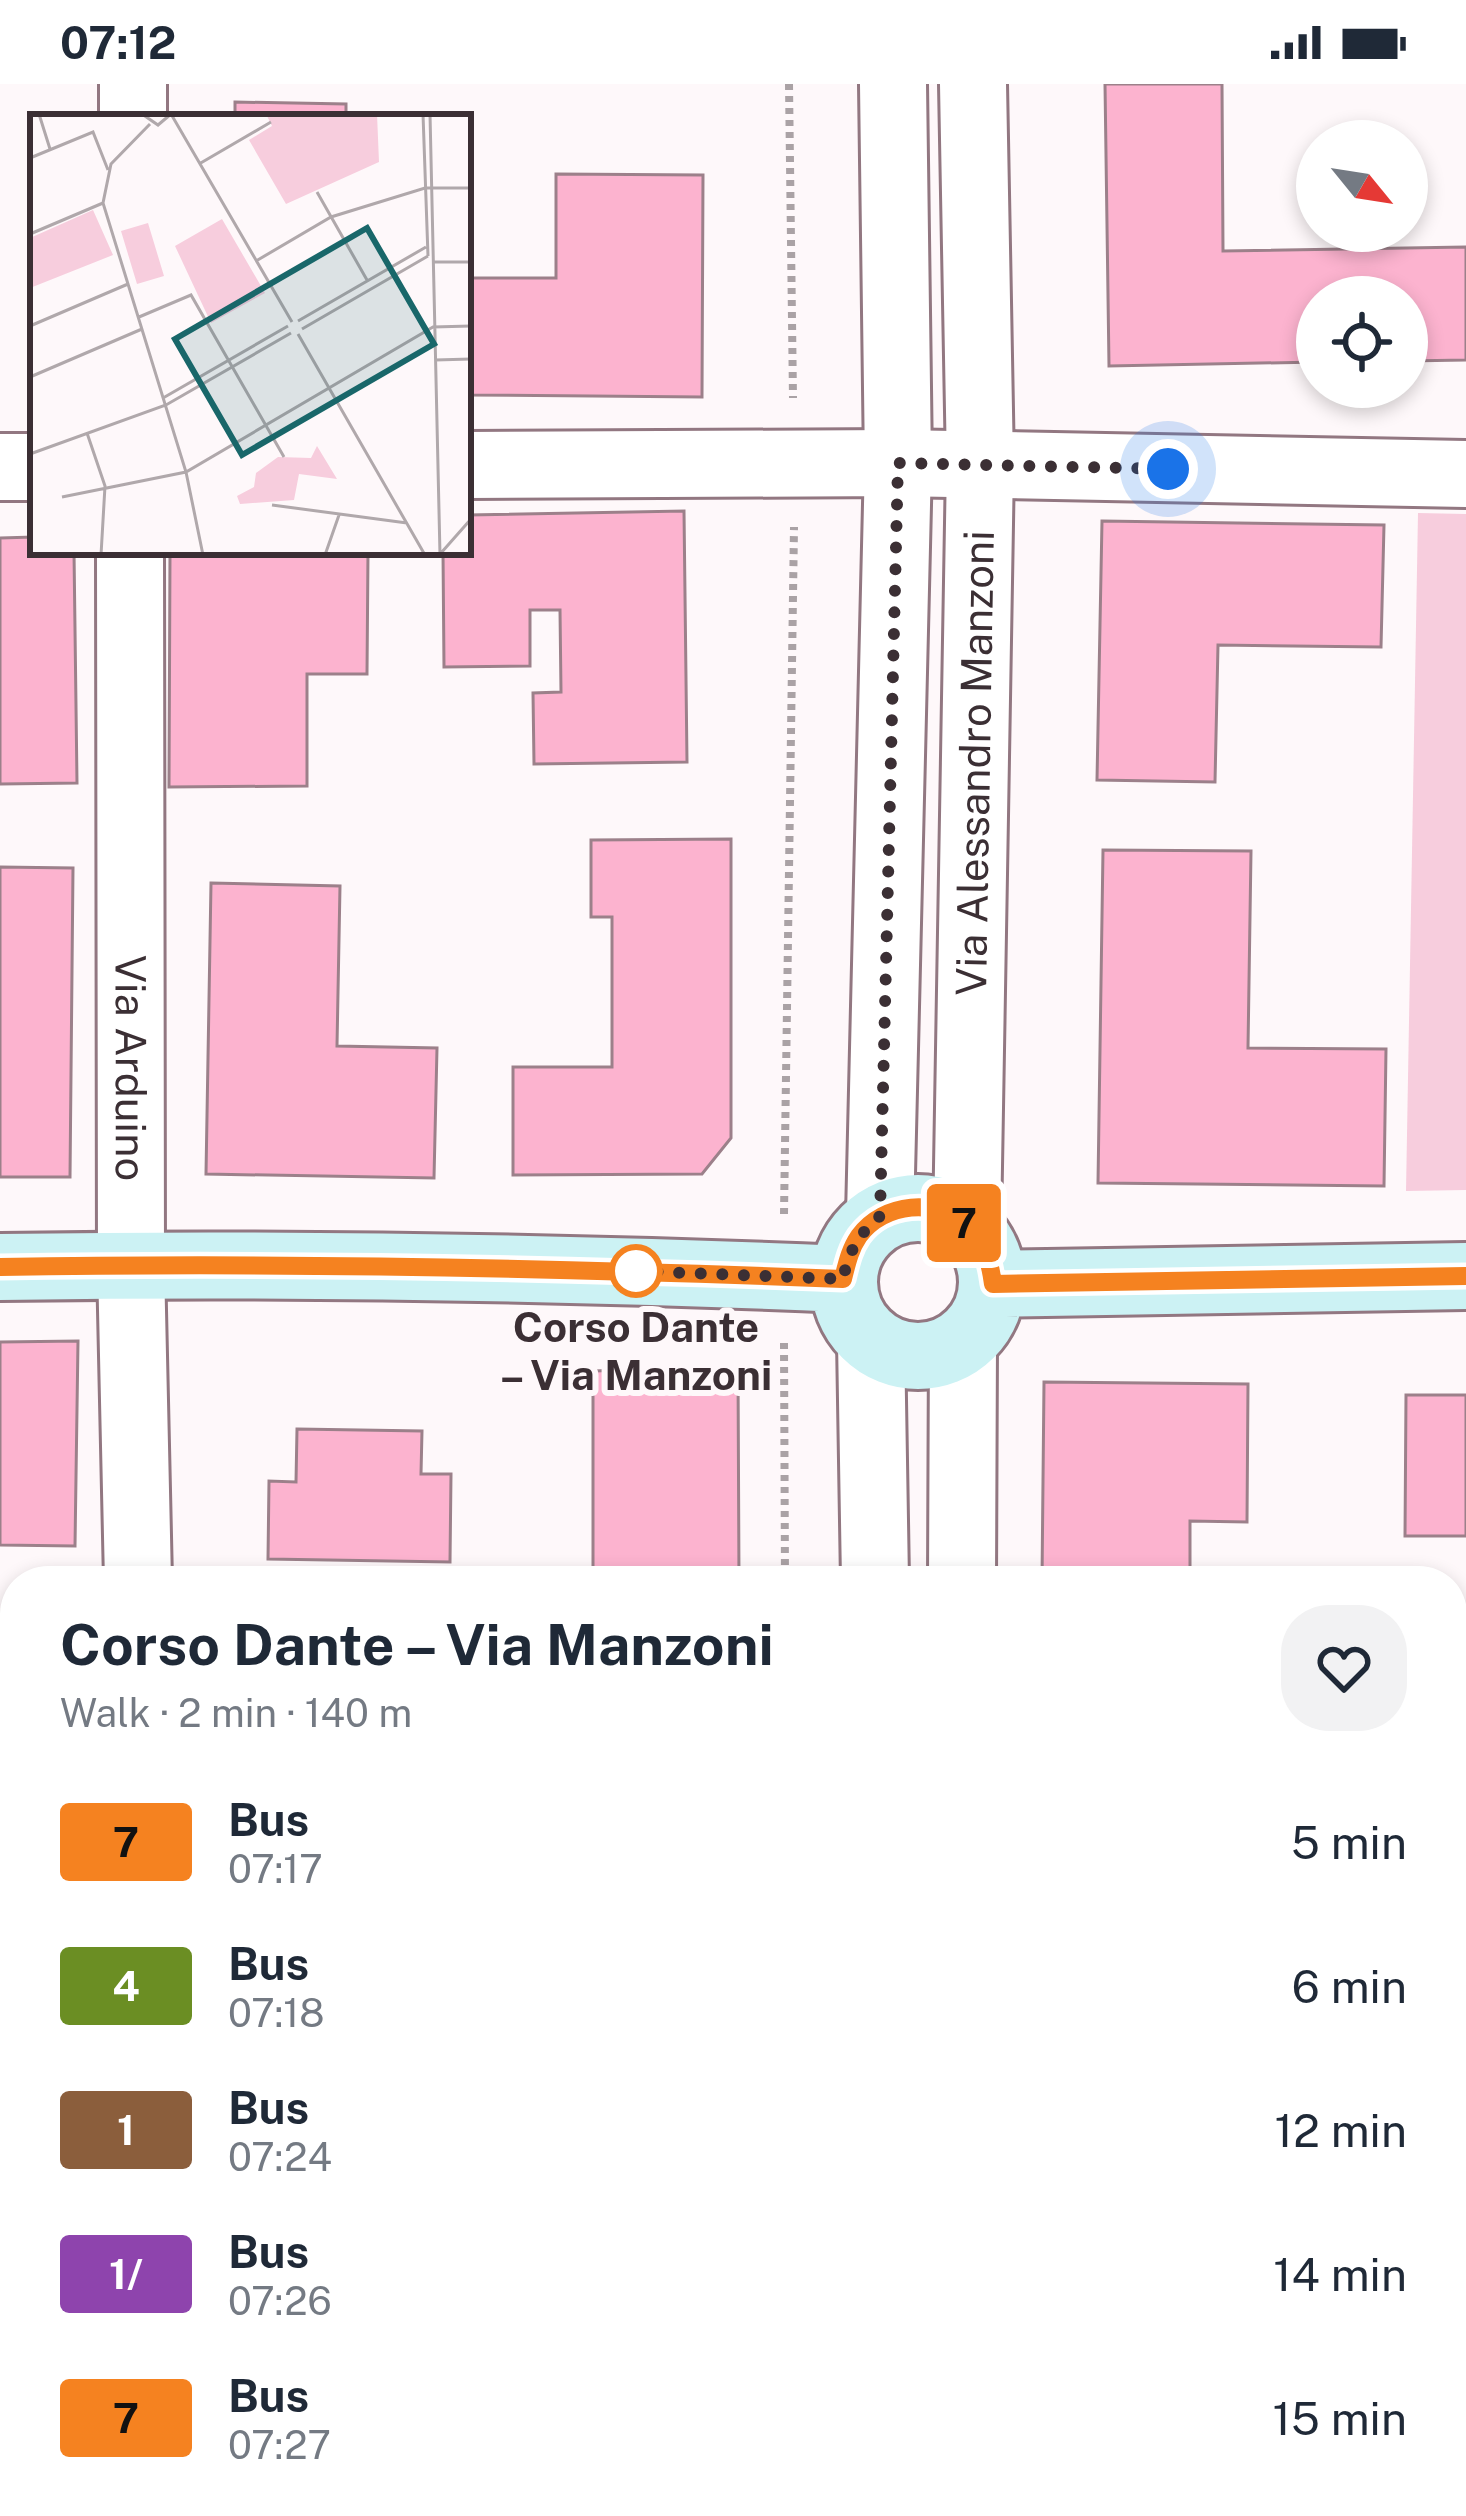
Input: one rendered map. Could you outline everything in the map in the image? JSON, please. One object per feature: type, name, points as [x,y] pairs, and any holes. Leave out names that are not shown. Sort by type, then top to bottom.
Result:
[{"type":"street","name":"Via Alessandro Manzoni","points":[[880,1216],[898,463],[893,84]]},
{"type":"street","name":"Via Alessandro Manzoni","points":[[967,1225],[980,465],[973,84]]},
{"type":"street","points":[[471,465],[898,463],[1466,474]]},
{"type":"street","name":"Via Arduino","points":[[130,555],[131,1265],[138,1566]]},
{"type":"street","points":[[0,1267],[634,1270],[813,1278],[846,1302],[855,1323],[871,1340],[892,1352],[916,1356],[940,1353],[963,1342],[988,1306],[993,1284],[990,1262],[967,1225],[947,1212],[926,1207],[902,1208],[880,1216],[861,1233],[849,1254],[813,1278]]},
{"type":"street","points":[[993,1284],[1466,1276]]},
{"type":"street","points":[[871,1340],[875,1566]]},
{"type":"street","points":[[962,1566],[963,1342]]},
{"type":"path","points":[[786,1566],[813,1278],[789,84]]},
{"type":"shaded area","points":[[1418,513],[1466,514],[1466,1190],[1406,1191]]},
{"type":"building","points":[[1105,84],[1222,84],[1223,251],[1428,252],[1428,248],[1466,247],[1466,360],[1428,361],[1428,276],[1296,276],[1296,362],[1109,366]]},
{"type":"building","points":[[235,102],[346,104],[346,114],[235,114]]},
{"type":"building","points":[[556,174],[703,175],[702,397],[471,395],[471,278],[556,278]]},
{"type":"building","points":[[684,511],[687,762],[534,764],[533,693],[561,692],[560,610],[530,610],[530,666],[444,667],[443,555],[471,555],[471,515]]},
{"type":"building","points":[[1102,521],[1384,525],[1381,647],[1218,645],[1215,782],[1097,780]]},
{"type":"building","points":[[30,537],[30,555],[74,555],[77,783],[0,784],[0,538]]},
{"type":"building","points":[[170,555],[368,555],[367,674],[307,674],[307,786],[169,787]]},
{"type":"building","points":[[731,839],[731,1138],[702,1174],[513,1175],[513,1067],[612,1067],[612,917],[591,917],[591,840]]},
{"type":"building","points":[[1103,850],[1251,851],[1248,1048],[1386,1049],[1384,1186],[1098,1183]]},
{"type":"building","points":[[0,867],[73,868],[70,1177],[0,1177]]},
{"type":"building","points":[[211,883],[340,886],[337,1046],[437,1048],[434,1178],[206,1174]]},
{"type":"building","points":[[78,1341],[75,1546],[0,1545],[0,1342]]},
{"type":"building","points":[[738,1367],[739,1566],[593,1566],[593,1371]]},
{"type":"building","points":[[1044,1382],[1248,1384],[1247,1522],[1190,1521],[1190,1566],[1042,1566]]},
{"type":"building","points":[[1406,1395],[1466,1395],[1466,1536],[1405,1536]]},
{"type":"building","points":[[297,1429],[422,1431],[421,1474],[451,1474],[450,1562],[268,1559],[269,1481],[296,1482]]},
{"type":"bus line","name":"7","points":[[0,1267],[634,1270],[843,1279],[861,1233],[880,1216],[902,1208],[926,1207],[947,1212],[967,1225],[990,1262],[993,1284],[1466,1276]]},
{"type":"place","name":"Corso Dante – Via Manzoni","points":[[636,1271]]},
{"type":"route","points":[[636,1271],[843,1279],[861,1233],[880,1216],[898,463],[1168,469]]}]
